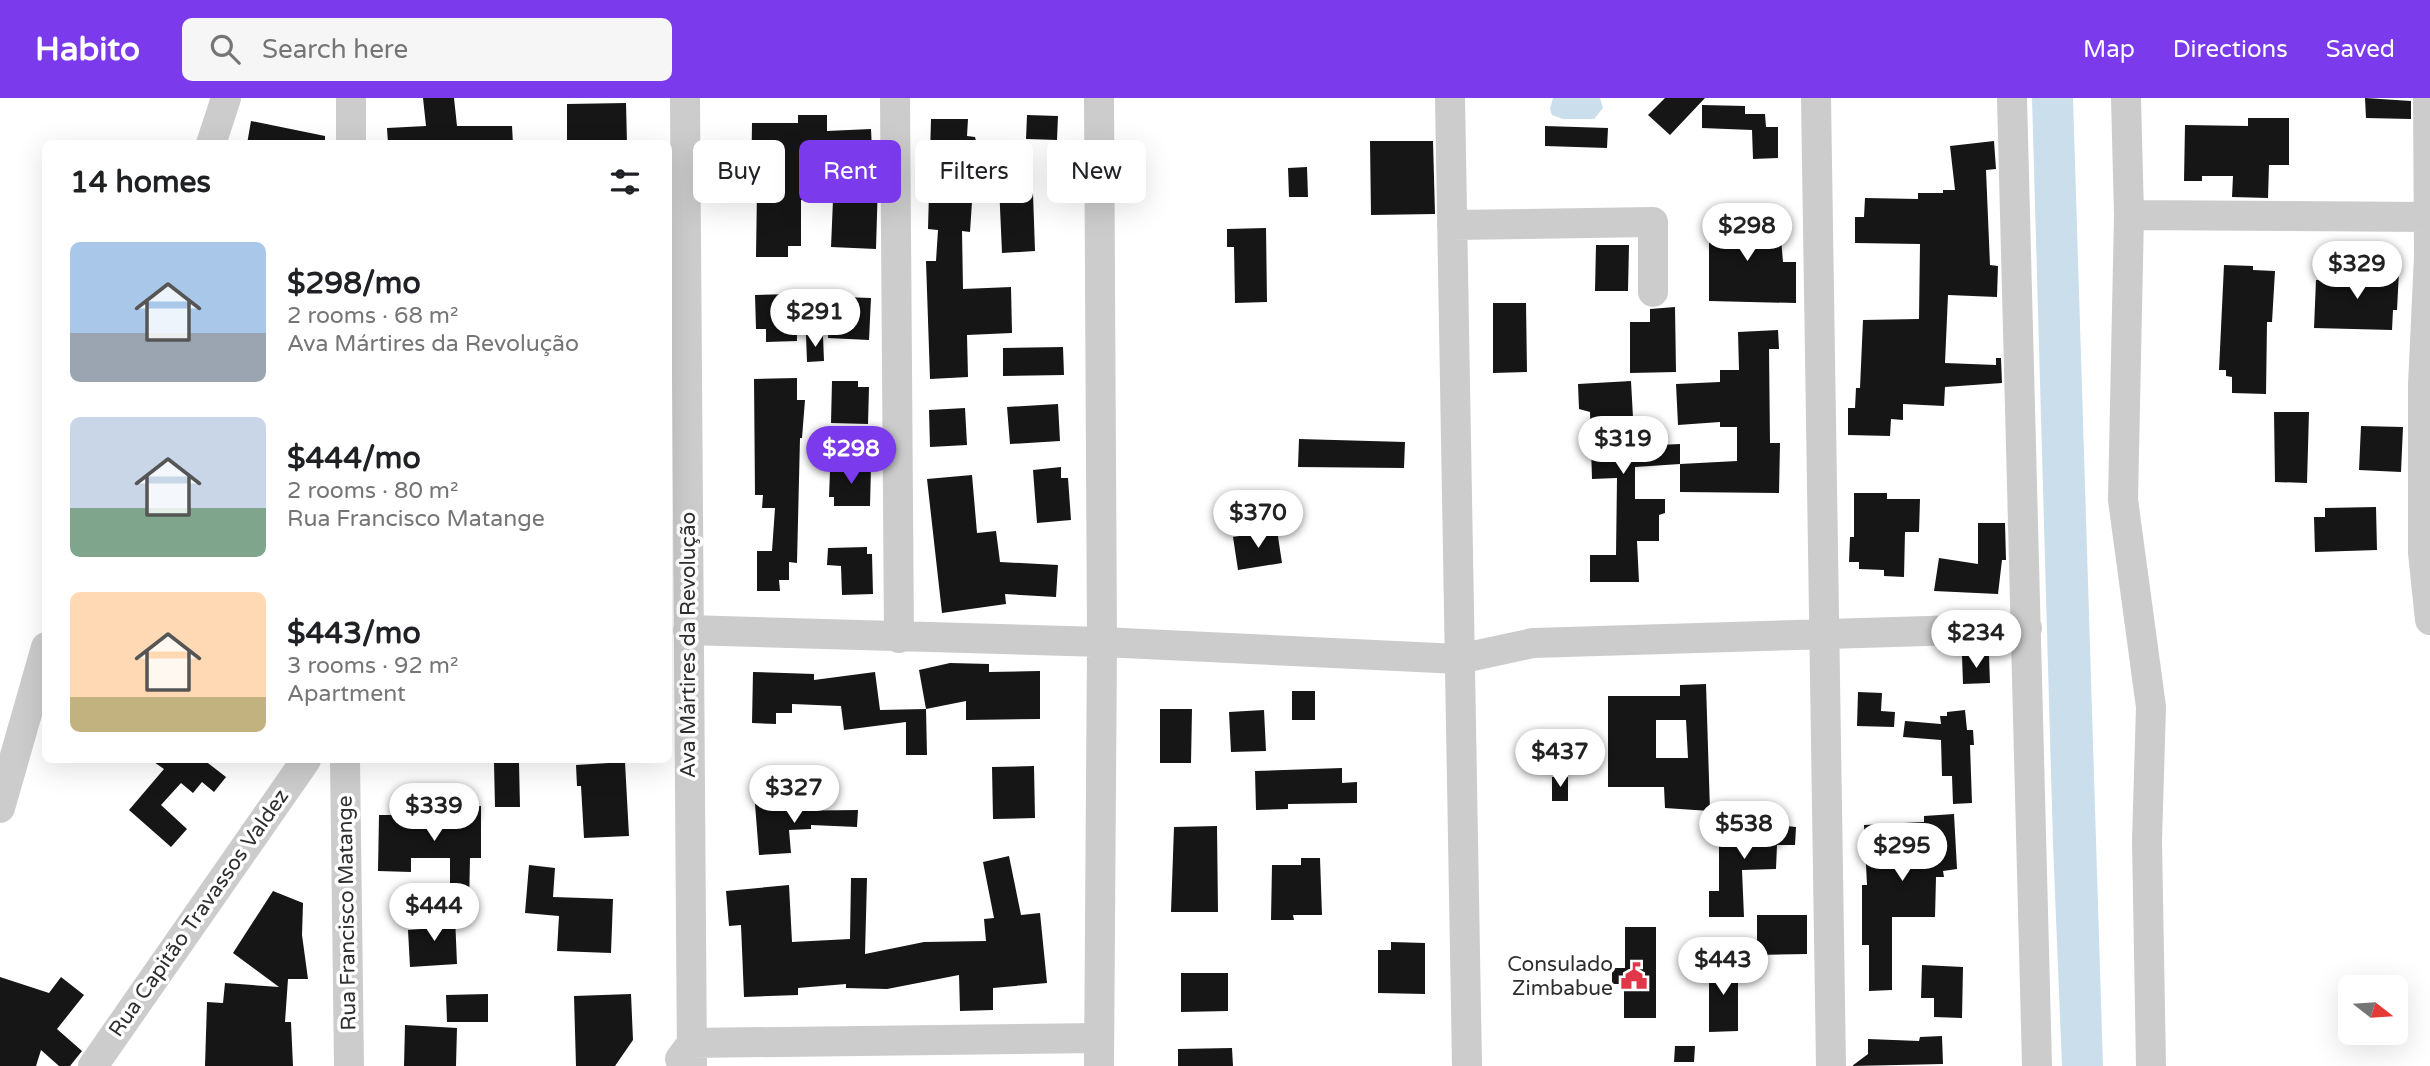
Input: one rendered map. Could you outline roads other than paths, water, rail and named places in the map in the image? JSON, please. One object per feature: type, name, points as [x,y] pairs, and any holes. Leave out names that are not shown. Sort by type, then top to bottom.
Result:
[{"type":"street","points":[[212,140],[226,98]]},
{"type":"street","points":[[351,98],[351,140]]},
{"type":"street","name":"Ava Mártires da Revolução","points":[[685,98],[677,253],[688,630],[686,1058]]},
{"type":"street","points":[[895,98],[900,638]]},
{"type":"street","points":[[686,1058],[1099,1052],[1102,642],[1100,98]]},
{"type":"street","points":[[1450,98],[1467,1066]]},
{"type":"street","points":[[1816,98],[1831,1066]]},
{"type":"street","points":[[2012,98],[2037,1066]]},
{"type":"street","points":[[2126,98],[2129,215],[2123,500],[2151,707],[2147,841],[2151,1066]]},
{"type":"street","points":[[2428,98],[2429,256],[2423,385],[2423,553],[2429,615]]},
{"type":"street","points":[[2129,215],[2428,217]]},
{"type":"street","points":[[1452,225],[1653,222],[1653,292]]},
{"type":"street","points":[[688,630],[1102,642],[1459,659],[1533,643],[2027,628]]},
{"type":"street","points":[[0,808],[42,661]]},
{"type":"street","name":"Rua Capitão Travassos Valdez","points":[[93,1066],[304,763]]},
{"type":"street","name":"Rua Francisco Matange","points":[[345,763],[349,1066]]},
{"type":"water","points":[[1553,98],[1600,98],[1603,108],[1594,119],[1563,119],[1552,115],[1550,109]]},
{"type":"water","points":[[2032,98],[2073,98],[2103,1066],[2062,1066],[2053,844]]},
{"type":"place","name":"Consulado Zimbabue","points":[[1634,976]]}]
